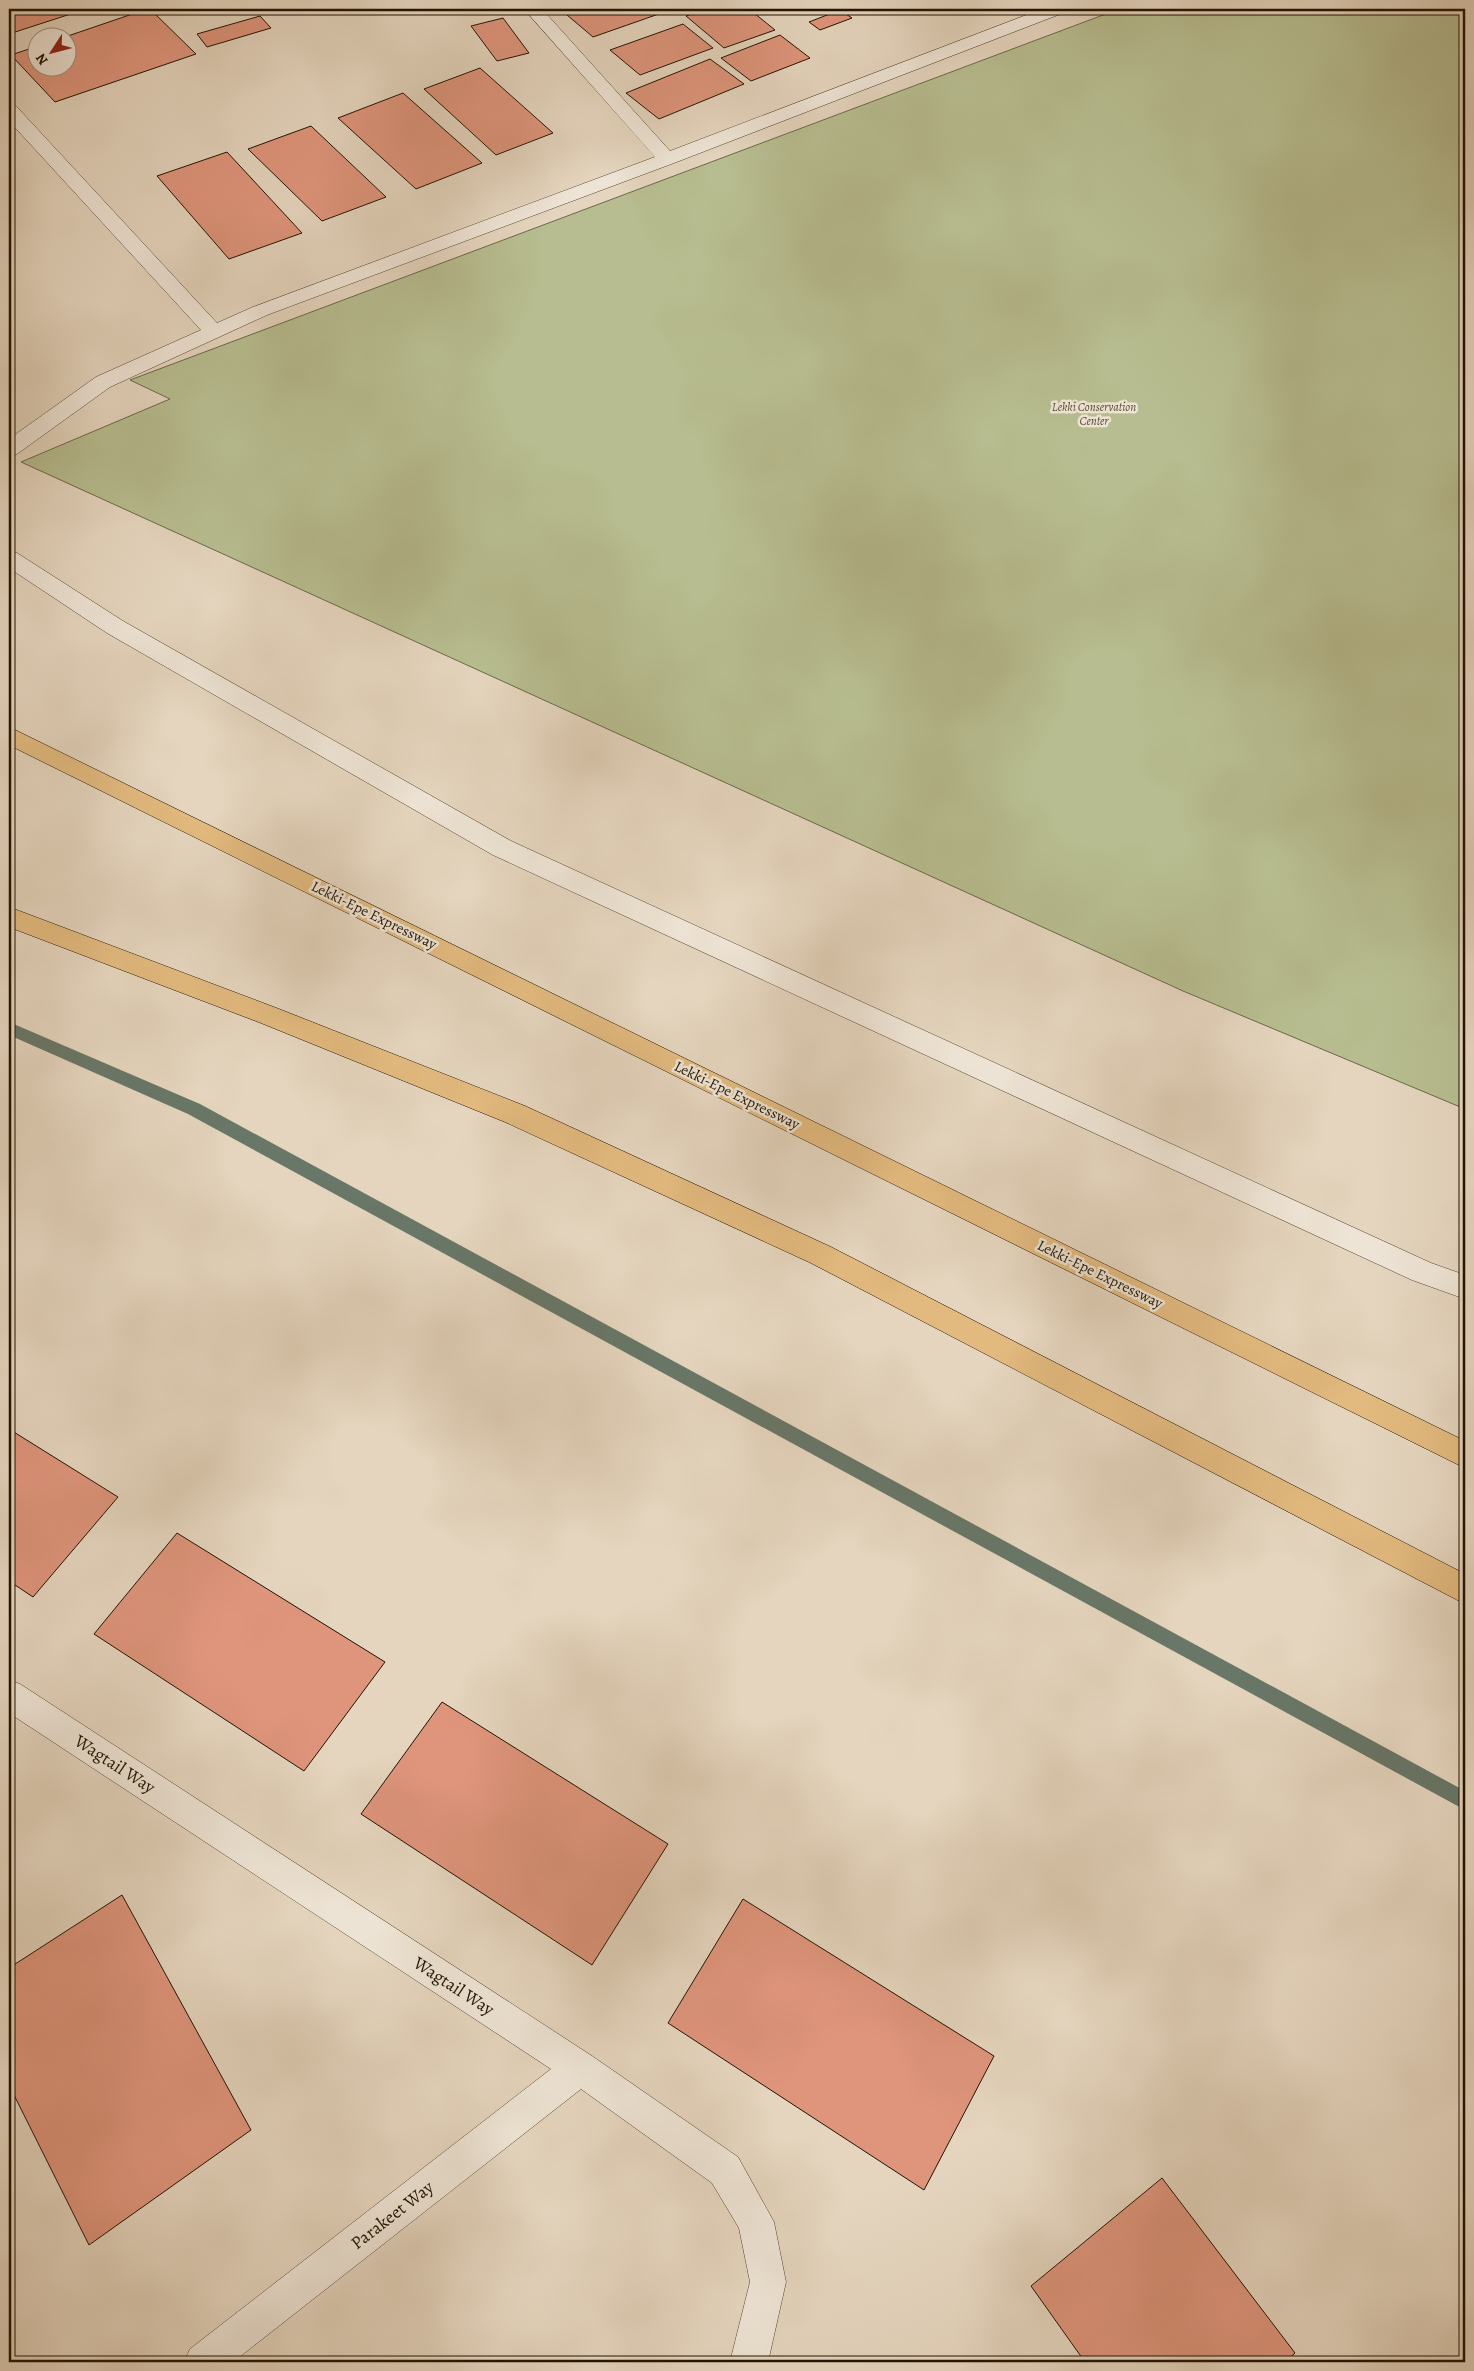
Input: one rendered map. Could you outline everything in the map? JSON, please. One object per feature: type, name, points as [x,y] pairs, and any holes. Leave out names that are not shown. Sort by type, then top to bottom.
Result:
[{"type":"highway","name":"Lekki-Epe Expressway","points":[[9,735],[1465,1455]]},
{"type":"highway","points":[[9,917],[270,1016],[515,1114],[821,1255],[1465,1590]]},
{"type":"street","points":[[532,9],[667,159]]},
{"type":"street","points":[[9,449],[104,382],[260,311],[667,159],[1058,9]]},
{"type":"street","points":[[9,110],[214,332]]},
{"type":"street","points":[[9,558],[115,627],[502,848],[1422,1272],[1465,1287]]},
{"type":"street","name":"Wagtail Way","points":[[9,1695],[580,2068],[726,2170],[756,2222],[768,2282],[749,2362]]},
{"type":"street","name":"Parakeet Way","points":[[203,2362],[580,2068]]},
{"type":"green space","name":"Lekki Conservation Center","points":[[1119,9],[1465,9],[1465,1109],[1183,991],[21,462],[170,399],[130,380]]},
{"type":"building","points":[[9,9],[86,9],[9,34]]},
{"type":"building","points":[[150,9],[196,54],[55,102],[33,78],[78,78],[78,33]]},
{"type":"building","points":[[560,9],[673,9],[593,37]]},
{"type":"building","points":[[707,9],[749,9],[775,30],[724,48],[686,16]]},
{"type":"building","points":[[840,10],[852,18],[820,30],[809,22]]},
{"type":"building","points":[[260,16],[271,28],[207,47],[197,34]]},
{"type":"building","points":[[503,18],[529,53],[497,61],[471,26]]},
{"type":"building","points":[[683,24],[713,48],[640,75],[610,50]]},
{"type":"building","points":[[780,35],[810,58],[751,81],[721,58]]},
{"type":"building","points":[[28,49],[28,73],[11,55]]},
{"type":"building","points":[[710,59],[744,84],[659,119],[626,93]]},
{"type":"building","points":[[480,68],[553,133],[496,155],[424,89]]},
{"type":"building","points":[[403,93],[482,163],[416,189],[338,118]]},
{"type":"building","points":[[311,126],[386,197],[322,221],[248,149]]},
{"type":"building","points":[[227,152],[302,233],[229,259],[157,176]]},
{"type":"building","points":[[9,1429],[118,1497],[33,1597],[9,1581]]},
{"type":"building","points":[[177,1533],[385,1662],[304,1771],[94,1634]]},
{"type":"building","points":[[442,1702],[668,1844],[592,1965],[361,1814]]},
{"type":"building","points":[[122,1895],[251,2130],[89,2245],[9,2085],[9,1968]]},
{"type":"building","points":[[743,1899],[994,2056],[924,2190],[668,2023]]},
{"type":"building","points":[[1162,2178],[1295,2353],[1285,2362],[1085,2362],[1031,2286]]},
{"type":"waterway","points":[[9,1028],[194,1109],[1465,1801]]}]
